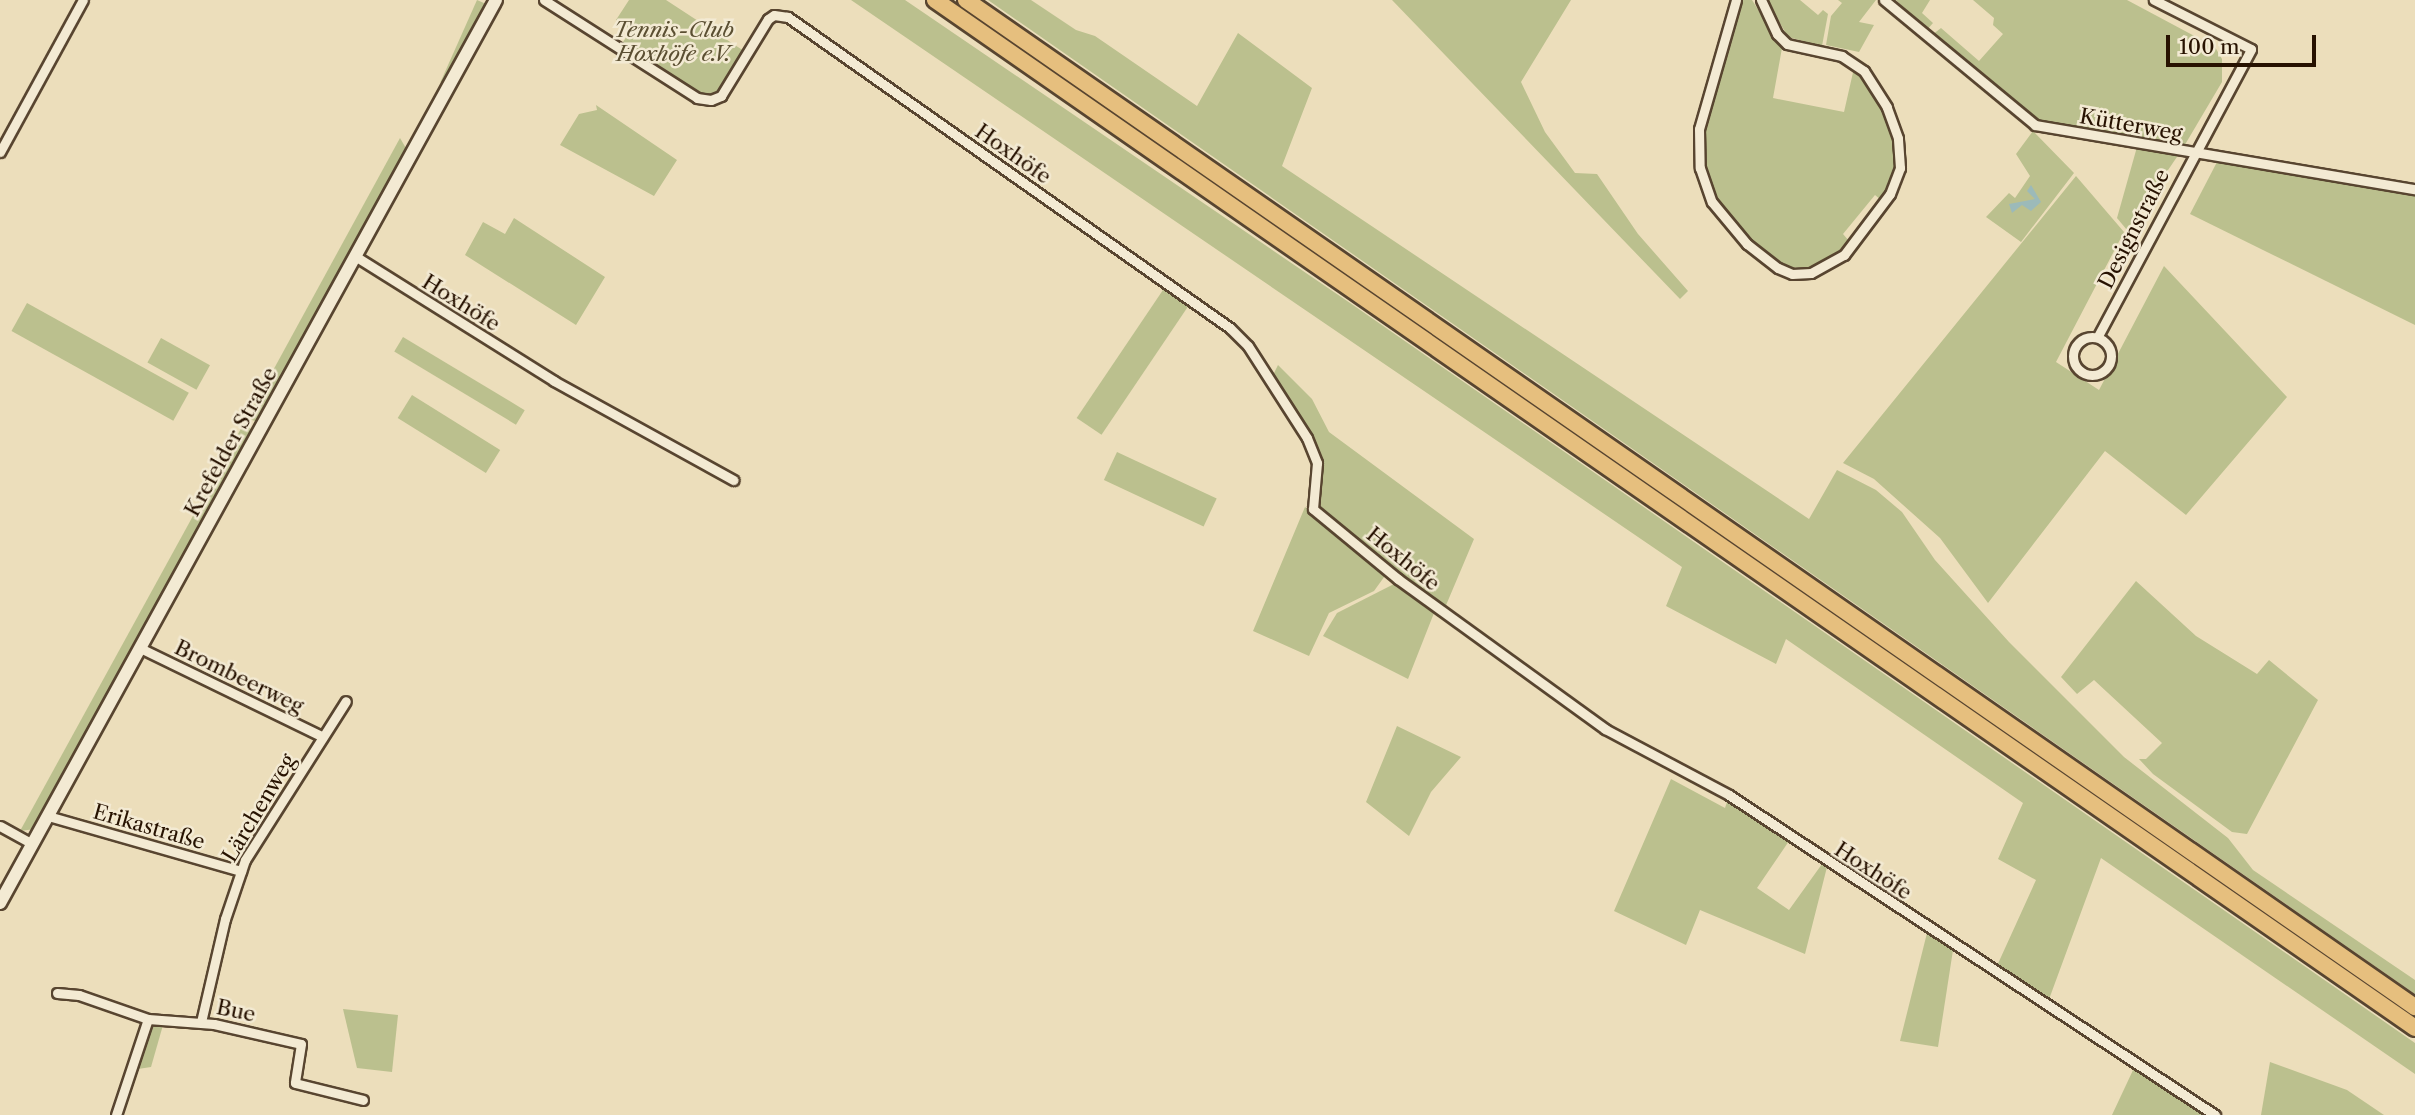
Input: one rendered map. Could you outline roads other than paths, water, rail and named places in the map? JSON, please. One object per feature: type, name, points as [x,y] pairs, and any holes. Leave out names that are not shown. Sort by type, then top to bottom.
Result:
[{"type":"highway","points":[[935,0],[2415,1028]]},
{"type":"highway","points":[[966,0],[2415,1007]]},
{"type":"highway","points":[[974,0],[994,20]]},
{"type":"main road","name":"Krefelder Straße","points":[[0,903],[496,0]]},
{"type":"street","points":[[0,152],[83,0]]},
{"type":"street","name":"Hoxhöfe","points":[[544,0],[697,99],[721,96],[768,19],[774,15],[788,17],[1230,328],[1248,346],[1307,438],[1317,463],[1312,509],[1408,587],[1605,729],[1729,795],[2215,1115]]},
{"type":"street","points":[[1736,0],[1699,129],[1700,168],[1712,202],[1747,244],[1778,268],[1792,274],[1811,273],[1844,255],[1890,194],[1900,167],[1899,138],[1887,107],[1864,71],[1842,56],[1787,44],[1777,34],[1761,0]]},
{"type":"street","name":"Kütterweg","points":[[1884,0],[2035,125],[2193,154],[2415,189]]},
{"type":"street","name":"Designstraße","points":[[2098,337],[2111,358],[2102,373],[2085,374],[2073,357],[2077,342],[2098,337],[2251,49],[2154,0]]},
{"type":"street","name":"Hoxhöfe","points":[[355,256],[554,381],[733,480]]},
{"type":"street","name":"Brombeerweg","points":[[140,648],[323,737]]},
{"type":"street","name":"Lärchenweg","points":[[201,1022],[241,871],[346,701]]},
{"type":"street","name":"Erikastraße","points":[[48,816],[241,871]]},
{"type":"street","points":[[0,826],[32,844]]},
{"type":"street","name":"Bue","points":[[57,993],[79,995],[148,1019],[201,1022],[301,1044],[295,1083],[363,1100]]},
{"type":"street","points":[[116,1115],[148,1019]]},
{"type":"water","points":[[2031,185],[2041,202],[2031,211],[2022,205],[2012,213],[2009,204],[2035,199],[2027,191]]},
{"type":"park label","name":"Tennis-Club Hoxhöfe e.V.","points":[[674,42]]}]
